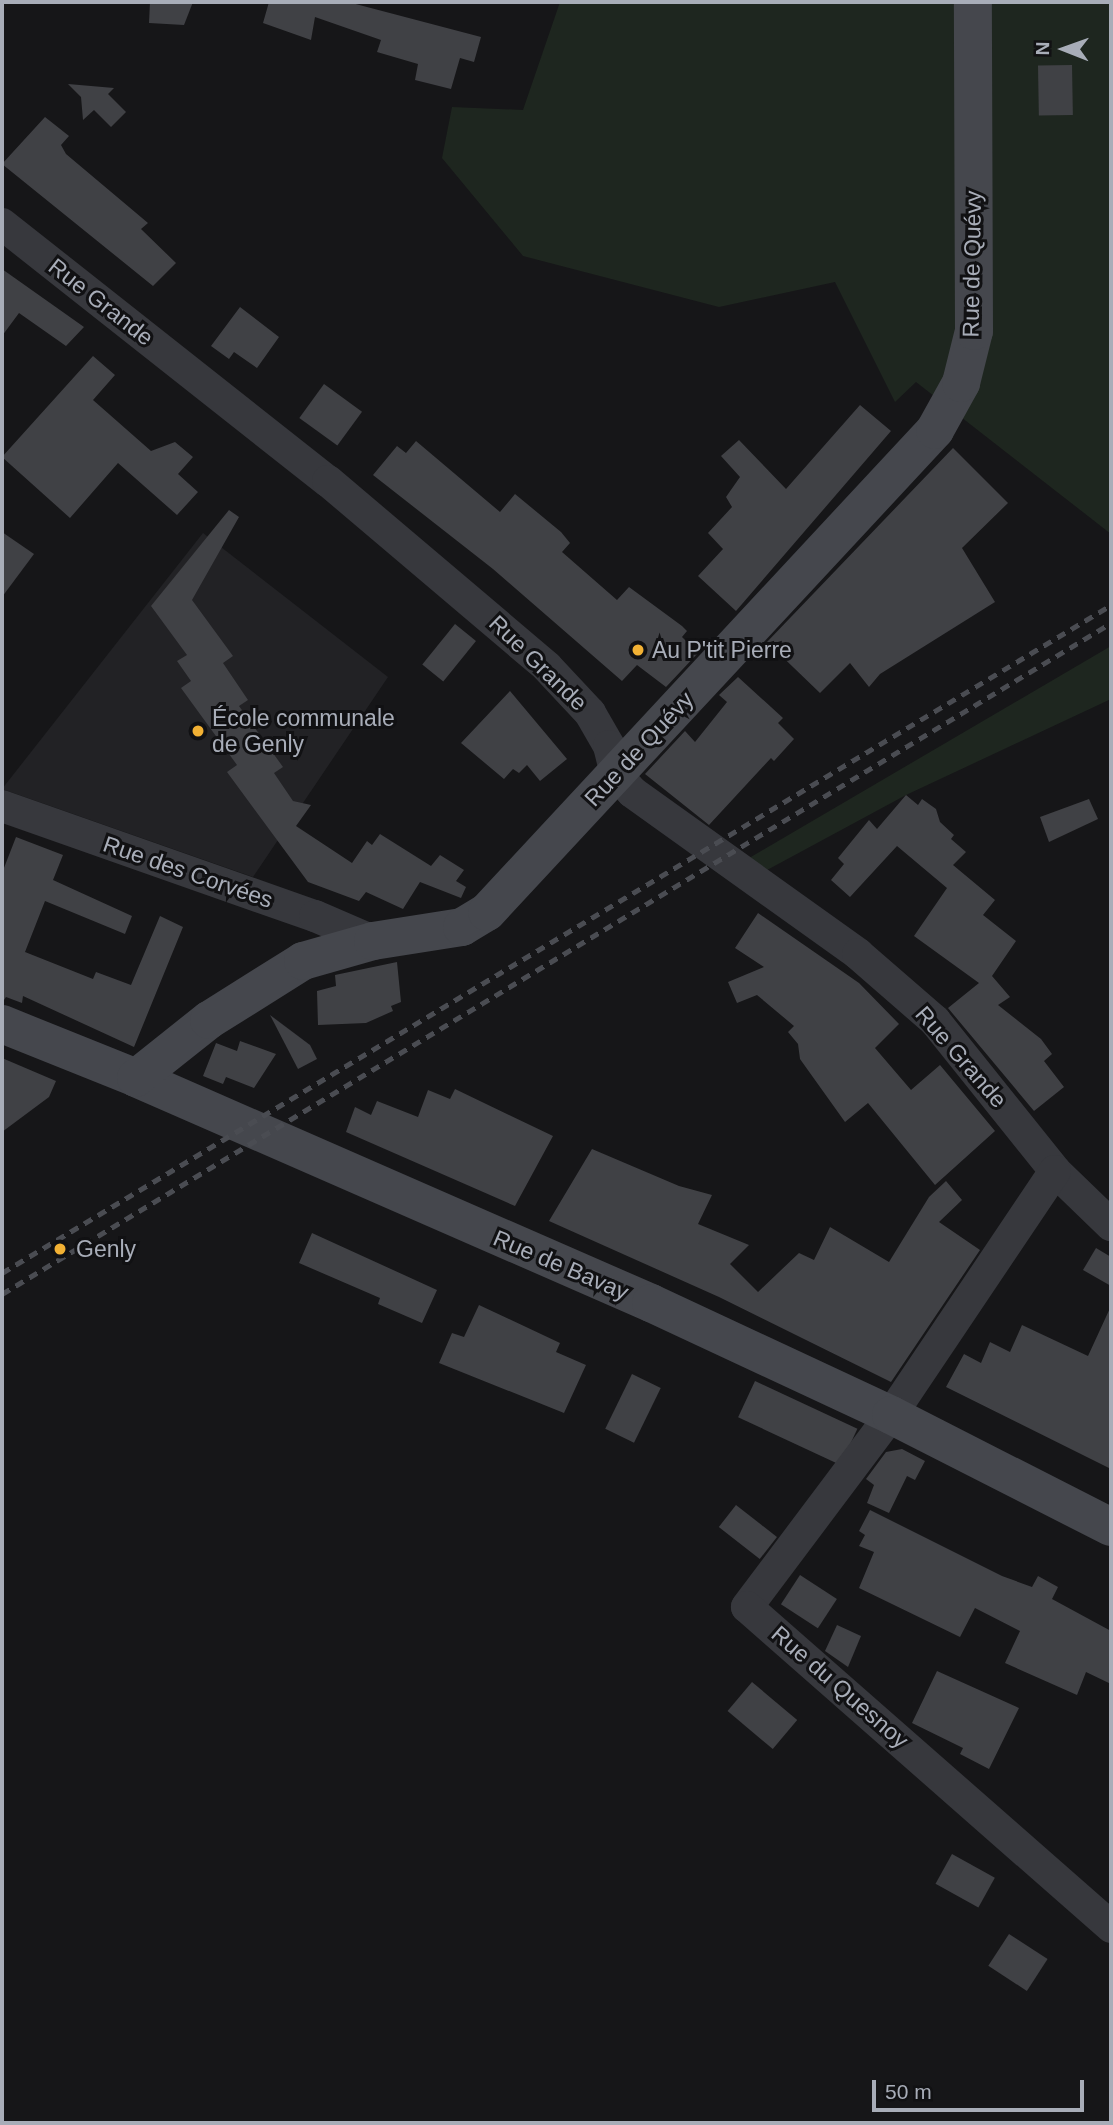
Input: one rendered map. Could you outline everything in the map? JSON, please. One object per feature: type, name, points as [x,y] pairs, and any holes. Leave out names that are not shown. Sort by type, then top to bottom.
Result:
[{"type":"main road","name":"Rue de Quévy","points":[[136,1078],[209,1020],[303,961],[373,941],[462,927],[487,912],[919,449],[961,383],[974,331],[973,2]]},
{"type":"main road","name":"Rue de Bavay","points":[[2,1024],[136,1078],[651,1303],[891,1415],[1111,1527]]},
{"type":"street","name":"Rue Grande","points":[[2,224],[328,481],[547,667],[590,713],[610,746],[617,774],[632,792],[858,954],[935,1021],[1055,1171],[1111,1225]]},
{"type":"street","name":"Rue des Corvées","points":[[2,806],[315,916],[373,941]]},
{"type":"street","points":[[891,1415],[1055,1171]]},
{"type":"street","name":"Rue du Quesnoy","points":[[891,1415],[747,1607],[1111,1927]]},
{"type":"shaded area","points":[[560,2],[1111,2],[1111,534],[916,382],[895,402],[835,282],[719,307],[523,256],[442,158],[452,107],[523,110]]},
{"type":"shaded area","name":"École communale de Genly","points":[[203,533],[388,677],[253,877],[2,789]]},
{"type":"shaded area","points":[[1111,646],[1111,699],[906,795],[756,876],[739,864]]},
{"type":"building","points":[[150,2],[193,2],[184,25],[149,23]]},
{"type":"building","points":[[269,2],[348,2],[481,37],[474,62],[460,58],[451,89],[415,80],[418,64],[377,52],[381,40],[315,17],[311,40],[263,23]]},
{"type":"building","points":[[1072,65],[1073,115],[1039,116],[1038,66]]},
{"type":"building","points":[[68,84],[114,88],[108,94],[126,112],[111,127],[94,110],[83,120],[81,97]]},
{"type":"building","points":[[45,117],[69,136],[61,145],[66,154],[148,223],[141,229],[176,263],[153,286],[2,164]]},
{"type":"building","points":[[2,269],[84,327],[66,346],[19,313],[2,336]]},
{"type":"building","points":[[240,307],[279,337],[257,368],[234,352],[229,359],[211,346]]},
{"type":"building","points":[[93,356],[115,375],[93,400],[151,451],[175,442],[193,457],[178,474],[198,492],[177,515],[118,463],[70,518],[2,457]]},
{"type":"building","points":[[324,384],[362,412],[337,446],[299,418]]},
{"type":"building","points":[[860,405],[891,431],[736,611],[698,576],[723,549],[708,533],[732,507],[726,497],[740,477],[721,456],[739,440],[786,489]]},
{"type":"building","points":[[416,441],[500,512],[515,494],[561,532],[570,543],[562,552],[617,600],[629,587],[682,626],[687,631],[682,637],[698,653],[666,687],[637,665],[622,681],[493,569],[373,475],[397,446],[406,453]]},
{"type":"building","points":[[953,448],[1008,503],[962,548],[995,602],[880,674],[869,687],[850,663],[820,693],[767,642]]},
{"type":"building","points":[[229,510],[239,517],[192,600],[233,656],[223,663],[248,700],[239,706],[283,767],[274,773],[293,801],[311,805],[296,826],[352,863],[367,841],[372,845],[380,834],[431,866],[440,855],[464,870],[456,881],[466,887],[461,898],[420,882],[403,909],[366,892],[359,901],[308,882],[227,772],[237,765],[181,688],[191,681],[177,661],[187,655],[151,606]]},
{"type":"building","points":[[2,532],[34,554],[2,597]]},
{"type":"building","points":[[455,624],[476,641],[443,681],[422,664]]},
{"type":"building","points":[[738,677],[783,718],[778,723],[794,739],[774,761],[771,758],[709,825],[645,774],[685,731],[695,742],[727,702],[719,695]]},
{"type":"building","points":[[510,691],[567,759],[540,781],[527,765],[519,773],[513,769],[504,779],[461,743]]},
{"type":"building","points":[[906,795],[918,805],[922,799],[936,809],[940,822],[954,835],[951,839],[966,852],[953,865],[995,900],[983,915],[1016,941],[992,976],[1010,997],[998,1005],[1041,1039],[1052,1054],[1044,1061],[1064,1087],[1034,1111],[948,1008],[979,983],[914,936],[947,888],[897,846],[850,897],[831,880],[844,864],[838,858],[869,820],[877,829]]},
{"type":"building","points":[[1089,799],[1098,819],[1049,842],[1040,817]]},
{"type":"building","points":[[16,837],[63,855],[53,880],[132,916],[125,934],[45,901],[25,952],[93,979],[96,972],[131,985],[160,916],[183,927],[134,1047],[23,996],[22,1003],[6,997],[2,1003],[2,873]]},
{"type":"building","points":[[758,913],[859,983],[899,1024],[875,1048],[911,1090],[940,1065],[995,1131],[935,1185],[868,1103],[845,1122],[800,1059],[798,1044],[788,1032],[794,1026],[757,995],[737,1003],[728,982],[764,967],[735,948]]},
{"type":"building","points":[[397,962],[401,1002],[391,1006],[393,1011],[366,1023],[318,1025],[317,991],[336,986],[335,975]]},
{"type":"building","points":[[270,1015],[310,1045],[317,1059],[298,1069]]},
{"type":"building","points":[[240,1041],[276,1054],[254,1088],[226,1077],[223,1084],[203,1076],[216,1043],[237,1051]]},
{"type":"building","points":[[2,1058],[56,1081],[49,1097],[2,1132]]},
{"type":"building","points":[[455,1089],[553,1136],[515,1206],[346,1132],[355,1107],[371,1115],[377,1101],[418,1117],[428,1090],[450,1099]]},
{"type":"building","points":[[592,1149],[679,1186],[712,1195],[698,1224],[749,1245],[730,1264],[758,1292],[799,1253],[814,1260],[830,1227],[889,1262],[929,1197],[946,1181],[962,1200],[939,1222],[980,1250],[891,1382],[719,1297],[549,1221]]},
{"type":"building","points":[[312,1233],[437,1290],[422,1323],[378,1304],[380,1298],[299,1263]]},
{"type":"building","points":[[1096,1248],[1111,1257],[1111,1286],[1083,1270]]},
{"type":"building","points":[[479,1305],[560,1343],[556,1352],[586,1365],[564,1413],[439,1363],[452,1333],[464,1337]]},
{"type":"building","points":[[1111,1306],[1111,1469],[946,1387],[964,1354],[981,1363],[990,1342],[1010,1352],[1022,1325],[1088,1356]]},
{"type":"building","points":[[632,1374],[661,1388],[634,1443],[605,1429]]},
{"type":"building","points":[[755,1381],[857,1429],[841,1465],[738,1417]]},
{"type":"building","points":[[902,1449],[925,1461],[915,1480],[907,1476],[889,1513],[867,1503],[874,1485],[866,1479],[886,1452]]},
{"type":"building","points":[[736,1505],[777,1537],[760,1559],[719,1527]]},
{"type":"building","points":[[870,1510],[1002,1576],[1032,1587],[1038,1576],[1058,1587],[1052,1599],[1111,1631],[1111,1684],[1086,1672],[1077,1695],[1005,1663],[1020,1631],[975,1608],[960,1637],[859,1588],[874,1552],[859,1546],[865,1535],[859,1531]]},
{"type":"building","points":[[800,1575],[837,1599],[818,1628],[781,1604]]},
{"type":"building","points":[[837,1625],[861,1636],[848,1667],[825,1651]]},
{"type":"building","points":[[937,1671],[1019,1708],[989,1769],[960,1754],[963,1748],[912,1723]]},
{"type":"building","points":[[752,1682],[797,1720],[773,1749],[728,1711]]},
{"type":"building","points":[[952,1854],[995,1878],[978,1907],[936,1884]]},
{"type":"building","points":[[1009,1934],[1048,1959],[1027,1991],[988,1966]]},
{"type":"railway","points":[[2,1273],[1111,605]]},
{"type":"railway","points":[[2,1294],[1111,623]]},
{"type":"place","name":"Au P'tit Pierre","points":[[638,650]]},
{"type":"place","name":"École communale de Genly","points":[[198,731]]},
{"type":"place","name":"Genly","points":[[60,1249]]}]
